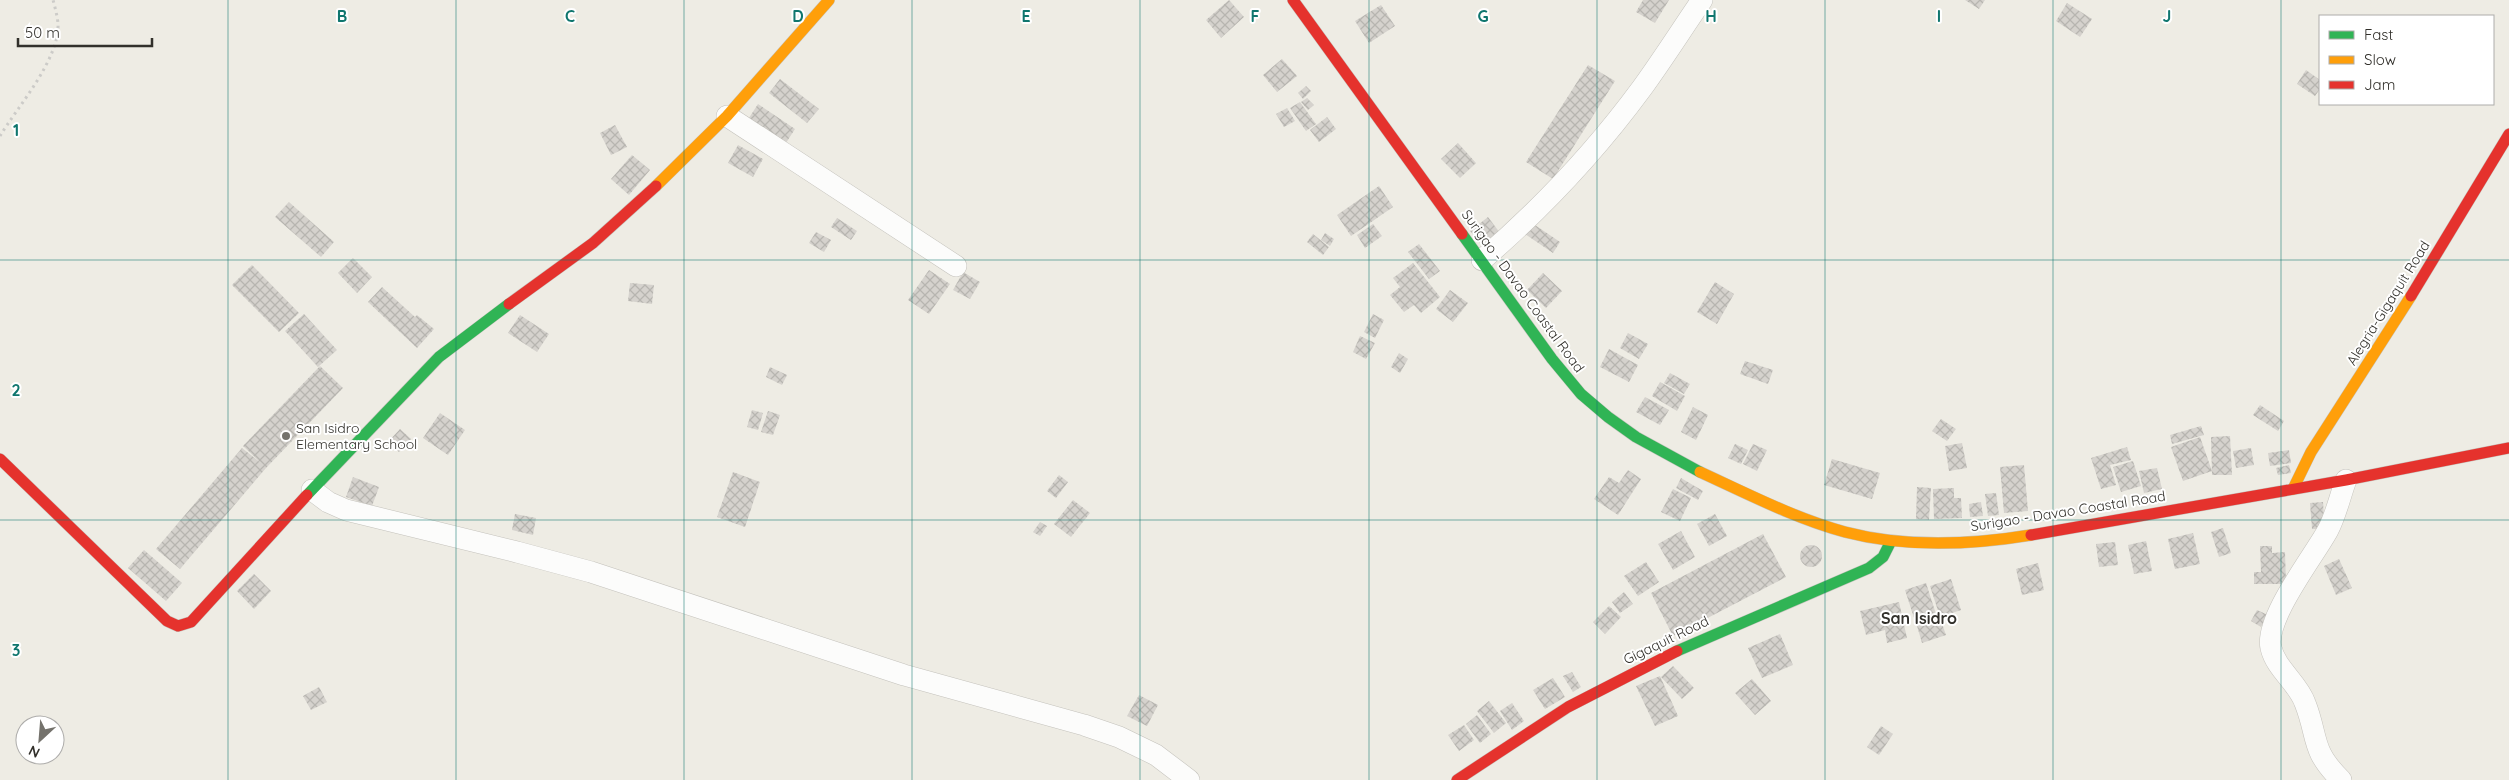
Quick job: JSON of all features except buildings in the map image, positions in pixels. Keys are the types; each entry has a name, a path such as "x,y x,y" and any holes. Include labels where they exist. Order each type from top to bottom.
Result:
{"main road":[{"path":"0,459 167,620 178,626 191,622 312,490 439,357 467,334 593,242 664,179 726,116 829,0"},
{"name":"Surigao - Davao Coastal Road","path":"1293,0 1568,380 1592,405 1616,424 1669,456 1760,500 1838,530 1891,541 1951,543 2012,538 2346,480 2509,448"},
{"name":"Alegria-Gigaquit Road","path":"2293,489 2311,452 2435,257 2509,134"},
{"name":"Gigaquit Road","path":"1457,780 1495,752 1547,720 1644,666 1720,631 1869,568 1883,557 1891,541"}],"street":[{"path":"1482,260 1549,197 1614,124 1664,58 1702,0"},
{"path":"726,116 956,266"},
{"path":"2342,780 2320,756 2305,702 2276,659 2270,643 2276,622 2293,586 2329,528 2346,480"},
{"path":"312,490 328,502 346,510 591,572 904,675 1084,725 1119,737 1156,755 1189,780"}],"path":[{"path":"0,136 44,73 55,41 58,24 53,0"}],"traffic: fast":[{"path":"1462,234 1552,359 1581,394 1636,437 1700,472"},
{"path":"307,495 439,357 509,304"},
{"path":"1677,651 1869,568 1883,557 1891,541"}],"traffic: slow":[{"path":"656,186 727,116 829,0"},
{"path":"2293,489 2311,452 2411,296"},
{"path":"1700,472 1808,520 1868,537 1915,543 1961,543 2031,535"}],"traffic: jam":[{"path":"1293,0 1462,234"},
{"path":"2411,296 2509,134"},
{"path":"509,304 593,243 656,186"},
{"path":"2031,535 2346,480 2509,448"},
{"path":"0,459 167,621 178,626 191,622 307,495"},
{"path":"1457,780 1568,707 1677,651"}],"place":[{"name":"San Isidro Elementary School","path":"286,436"}],"district":[{"name":"San Isidro","path":"1919,618"}]}
